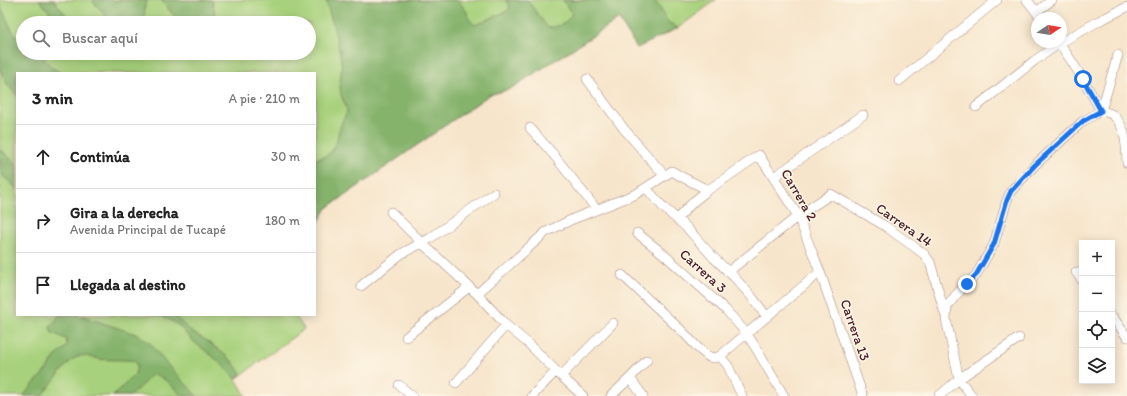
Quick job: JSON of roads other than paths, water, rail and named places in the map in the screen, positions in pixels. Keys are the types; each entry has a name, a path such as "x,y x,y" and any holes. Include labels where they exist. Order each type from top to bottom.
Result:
{"street":[{"path":"899,81 997,0"},
{"path":"1027,0 1036,12"},
{"path":"1041,12 1052,0"},
{"path":"1067,39 1127,7"},
{"path":"976,107 1034,60 1052,48"},
{"path":"1062,48 1083,79 1101,111 1112,114 1121,125 1125,138 1127,163"},
{"path":"946,318 947,307 955,296 976,275 994,244 1011,191 1035,165 1083,121 1101,111 1118,55"},
{"path":"587,78 624,129 665,176"},
{"path":"774,178 863,115"},
{"path":"530,128 558,160 597,210"},
{"name":"Carrera 2","path":"708,190 759,155 798,216 820,272"},
{"path":"477,294 546,232 573,219 636,194 672,170 680,176 708,190 688,206 677,219"},
{"path":"646,188 663,207 687,228 752,297 767,317"},
{"path":"361,286 401,254 422,243 494,193"},
{"name":"Carrera 14","path":"798,216 831,194 885,226 924,254 930,262 946,318 959,379"},
{"path":"391,212 470,287 506,325 530,345 558,374 583,396"},
{"path":"728,272 798,216"},
{"name":"Carrera 3","path":"637,232 725,309 747,334 784,396"},
{"path":"622,274 699,349 709,357 714,358 720,356 820,272"},
{"name":"Carrera 13","path":"820,272 863,396"},
{"path":"1076,272 1079,276"},
{"path":"406,337 470,287"},
{"path":"1115,320 1127,337"},
{"path":"532,396 613,324"},
{"path":"456,383 506,325"},
{"path":"939,396 959,379 1019,338"},
{"path":"720,356 728,366 741,395"},
{"path":"610,396 647,360"},
{"path":"630,378 643,396"},
{"path":"959,379 972,396"},
{"path":"399,385 412,396"}]}
